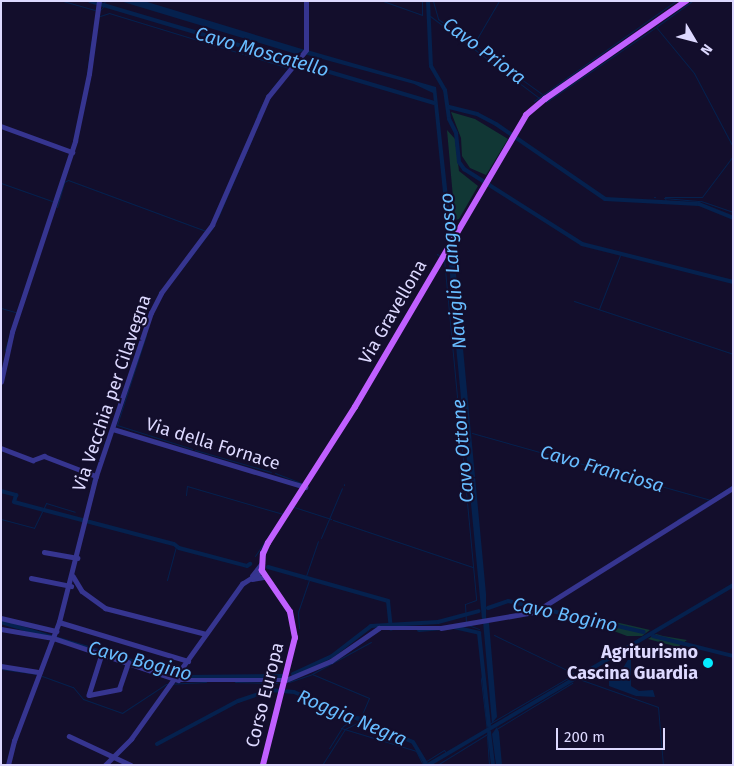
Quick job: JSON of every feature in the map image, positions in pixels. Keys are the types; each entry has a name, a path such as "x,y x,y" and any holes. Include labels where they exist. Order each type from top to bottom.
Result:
{"main road":[{"name":"Via Gravellona","path":"267,579 262,571 262,563 268,542 355,407 512,136 543,100 686,1"},
{"name":"Corso Europa","path":"263,765 286,680 295,638 294,622 284,602 267,579"}],"street":[{"name":"Via Vecchia per Cilavegna","path":"8,765 59,622 73,576 96,476 151,313 160,293 209,230 259,116 272,91 305,52 306,1"},
{"path":"2,381 12,332 72,152 85,97 98,7"},
{"path":"1,126 72,152"},
{"name":"Via della Fornace","path":"113,429 305,486"},
{"path":"1,448 33,460 44,456 96,476"},
{"path":"1,629 53,638 174,680 286,680 331,662 373,630 390,627 441,628 536,610 540,605 733,488"},
{"path":"44,552 77,558"},
{"name":"Via Gravellona","path":"105,765 116,756 174,680 206,634 262,563"},
{"name":"Via Gravellona","path":"248,579 262,571"},
{"path":"73,576 80,588 106,608 206,634"},
{"path":"31,578 80,588"},
{"path":"248,579 267,579"},
{"path":"68,593 80,588"},
{"path":"1,618 56,631"},
{"path":"59,622 188,661"},
{"path":"102,654 89,695 119,689 128,663"},
{"path":"1,666 40,672"},
{"path":"69,736 116,756 131,765"}],"green space":[{"path":"451,112 475,119 508,139 486,175 470,168 462,156 461,138"},
{"path":"447,130 455,139 459,171 478,186 459,219 455,220"},
{"path":"611,621 650,630 642,636 627,636 603,627"},
{"path":"656,634 687,640 678,647 648,639"}],"water":[{"path":"120,1 144,1 305,50 296,54"},
{"path":"307,50 436,87 452,234 448,242 433,93 414,84 304,54"},
{"name":"Naviglio Langosco","path":"453,242 486,594 486,619 482,619 455,335 448,250"},
{"path":"483,621 489,623 497,717 492,723"},
{"path":"629,658 631,658 631,686 639,691 653,690 655,697 636,696 609,686 609,680 623,668"},
{"path":"497,727 502,765 496,765 492,734"}],"waterway":[{"name":"Cavo Priora","path":"63,1 95,10"},
{"name":"Cavo Moscatello","path":"90,1 434,103"},
{"name":"Cavo Priora","path":"383,1 422,15 422,1"},
{"path":"428,1 431,66 445,90 449,119 456,133 459,162 464,169 582,244 733,282"},
{"name":"Cavo Priora","path":"433,1 438,19 542,94"},
{"path":"475,42 499,1"},
{"path":"534,101 676,1"},
{"path":"656,27 692,1"},
{"name":"Cavo Priora","path":"99,11 103,7"},
{"path":"100,16 109,13 289,68"},
{"name":"Cavo Priora","path":"430,16 542,100"},
{"path":"546,102 656,27 694,73 733,147"},
{"name":"Cavo Priora","path":"87,75 91,41"},
{"path":"270,91 286,71"},
{"path":"257,115 264,101"},
{"name":"Cavo Moscatello","path":"449,107 477,114 496,124 605,199 699,204 733,218"},
{"path":"218,217 252,138"},
{"path":"666,203 665,197 702,197 733,156"},
{"path":"57,207 64,182 68,180 206,231"},
{"path":"1,183 52,201"},
{"name":"Cavo Moscatello","path":"664,198 701,201 733,212"},
{"path":"179,272 213,227"},
{"path":"599,309 620,255"},
{"name":"Cavo Ottone","path":"444,259 476,600 465,604 466,622"},
{"path":"574,301 733,354"},
{"path":"1,308 15,312"},
{"path":"5,350 18,308"},
{"path":"146,335 117,425 192,449"},
{"name":"Cavo Franciosa","path":"472,433 710,500 733,485"},
{"path":"104,445 106,440"},
{"path":"195,450 271,472"},
{"path":"275,473 303,484"},
{"path":"91,487 93,478"},
{"path":"186,495 187,486 283,514"},
{"path":"321,538 342,488"},
{"path":"1,491 16,495 14,502 43,510"},
{"path":"677,520 709,500"},
{"path":"1,519 34,528 46,503 75,512"},
{"path":"294,507 331,519"},
{"path":"44,510 174,544 179,548 247,566 250,564"},
{"path":"255,556 283,515"},
{"path":"333,520 473,567"},
{"path":"305,579 318,541"},
{"path":"167,580 176,546"},
{"path":"268,567 388,601 391,629"},
{"path":"299,628 298,612 310,577"},
{"name":"Cavo Ottone","path":"428,765 733,585"},
{"name":"Cavo Bogino","path":"488,608 508,601 643,632"},
{"name":"Cavo Bogino","path":"293,674 332,656 371,626 438,622 479,611"},
{"name":"Cavo Bogino","path":"1,622 186,677 283,676"},
{"name":"Cavo Ottone","path":"468,625 479,629"},
{"path":"419,630 454,627 479,633 489,725"},
{"name":"Cavo Ottone","path":"494,635 573,673"},
{"name":"Cavo Bogino","path":"653,636 733,656"},
{"path":"289,682 312,674 371,642"},
{"path":"1,669 36,674"},
{"path":"483,671 481,680 487,730"},
{"path":"312,674 369,698 361,717 357,716 343,726 329,748"},
{"path":"42,676 73,687 83,699 122,713 166,684 206,682"},
{"path":"489,724 571,676 575,677"},
{"name":"Cavo Ottone","path":"579,679 658,707 663,765"},
{"path":"235,682 277,683"},
{"path":"498,728 572,683"},
{"name":"Roggia Negra","path":"157,744 238,701 270,690 294,692 413,742 427,765"},
{"path":"322,765 345,729 363,720"},
{"path":"341,728 416,751 422,763"},
{"path":"489,732 493,765"},
{"path":"437,765 489,733"},
{"path":"487,736 489,765"},
{"path":"420,765 444,750 446,753"}],"place":[{"name":"Agriturismo Cascina Guardia","path":"708,663"}]}
